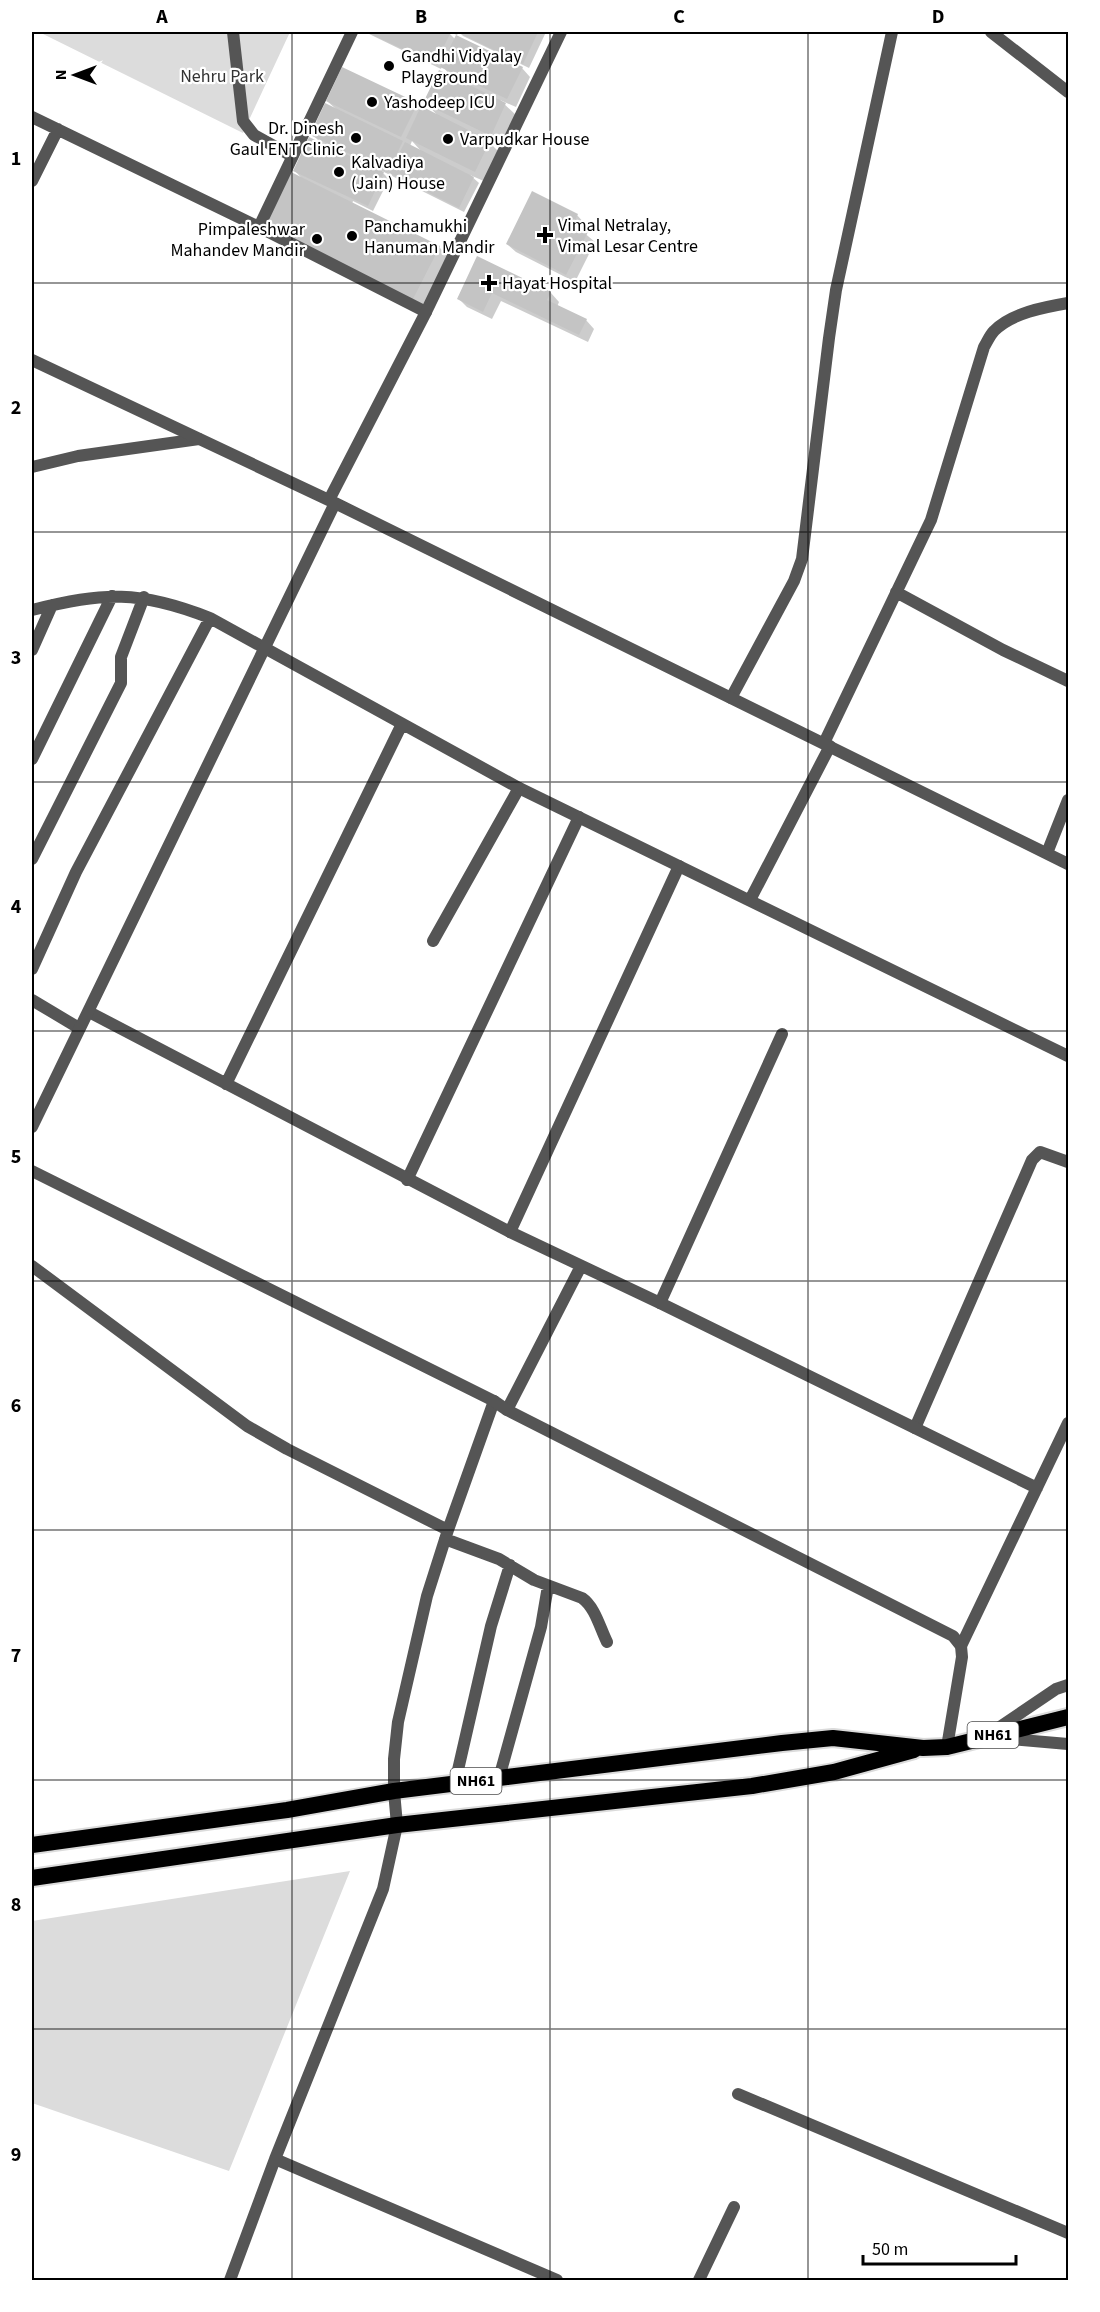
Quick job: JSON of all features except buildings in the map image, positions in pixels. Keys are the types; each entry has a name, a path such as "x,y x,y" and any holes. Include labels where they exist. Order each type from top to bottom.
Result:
{"highway":[{"name":"NH61","path":"32,1845 287,1810 394,1791 833,1738 923,1748 947,1747 1066,1718"},
{"name":"NH61","path":"32,1878 397,1825 752,1786 834,1772 923,1748"}],"street":[{"path":"233,32 243,121 254,135 292,156"},
{"path":"259,227 352,32"},
{"path":"32,1127 264,648 332,501 561,32"},
{"path":"731,698 794,581 802,559 836,290 892,32"},
{"path":"991,32 1068,93"},
{"path":"32,117 259,227 426,312"},
{"path":"32,181 58,129"},
{"path":"750,900 827,745 931,520 984,347 993,331 1011,319 1049,306 1068,303"},
{"path":"32,360 332,501 1068,864"},
{"path":"32,467 78,456 199,439"},
{"path":"896,592 1003,651 1068,681"},
{"path":"32,759 112,596"},
{"path":"32,859 121,683 121,657 144,597"},
{"path":"32,610 77,598 144,597 174,604 210,618 519,788 1068,1056"},
{"path":"32,650 52,605"},
{"path":"32,969 76,872 210,618"},
{"path":"226,1084 402,724"},
{"path":"433,941 519,788"},
{"path":"1047,853 1068,800"},
{"path":"407,1180 579,817"},
{"path":"510,1232 679,866"},
{"path":"32,1000 79,1028"},
{"path":"89,1012 510,1232 1037,1488"},
{"path":"660,1303 782,1034"},
{"path":"915,1428 1032,1160 1040,1152 1068,1162"},
{"path":"32,1171 494,1401 507,1410 953,1636 961,1646"},
{"path":"32,1266 247,1426 446,1534 548,1586 587,1602 606,1642"},
{"path":"507,1410 581,1266"},
{"path":"230,2280 275,2159 383,1889 397,1825 394,1758 398,1722 427,1596 446,1534 494,1401"},
{"path":"947,1747 962,1657 961,1646 1068,1422"},
{"path":"455,1783 490,1626 510,1565"},
{"path":"499,1778 541,1627 548,1586"},
{"path":"985,1737 1056,1689 1068,1685"},
{"path":"985,1737 1068,1744"},
{"path":"738,2094 1068,2233"},
{"path":"275,2159 557,2280"},
{"path":"699,2280 734,2207"}],"green space":[{"name":"Nehru Park","path":"39,32 290,32 243,133"},
{"path":"350,1871 229,2171 32,2103 32,1921"}],"place":[{"name":"Gandhi Vidyalay Playground","path":"389,66"},
{"name":"Yashodeep ICU","path":"372,102"},
{"name":"Dr. Dinesh Gaul ENT Clinic","path":"356,138"},
{"name":"Varpudkar House","path":"448,139"},
{"name":"Kalvadiya (Jain) House","path":"339,172"},
{"name":"Vimal Netralay, Vimal Lesar Centre","path":"545,235"},
{"name":"Panchamukhi Hanuman Mandir","path":"352,236"},
{"name":"Pimpaleshwar Mahandev Mandir","path":"317,239"},
{"name":"Hayat Hospital","path":"489,283"}]}
